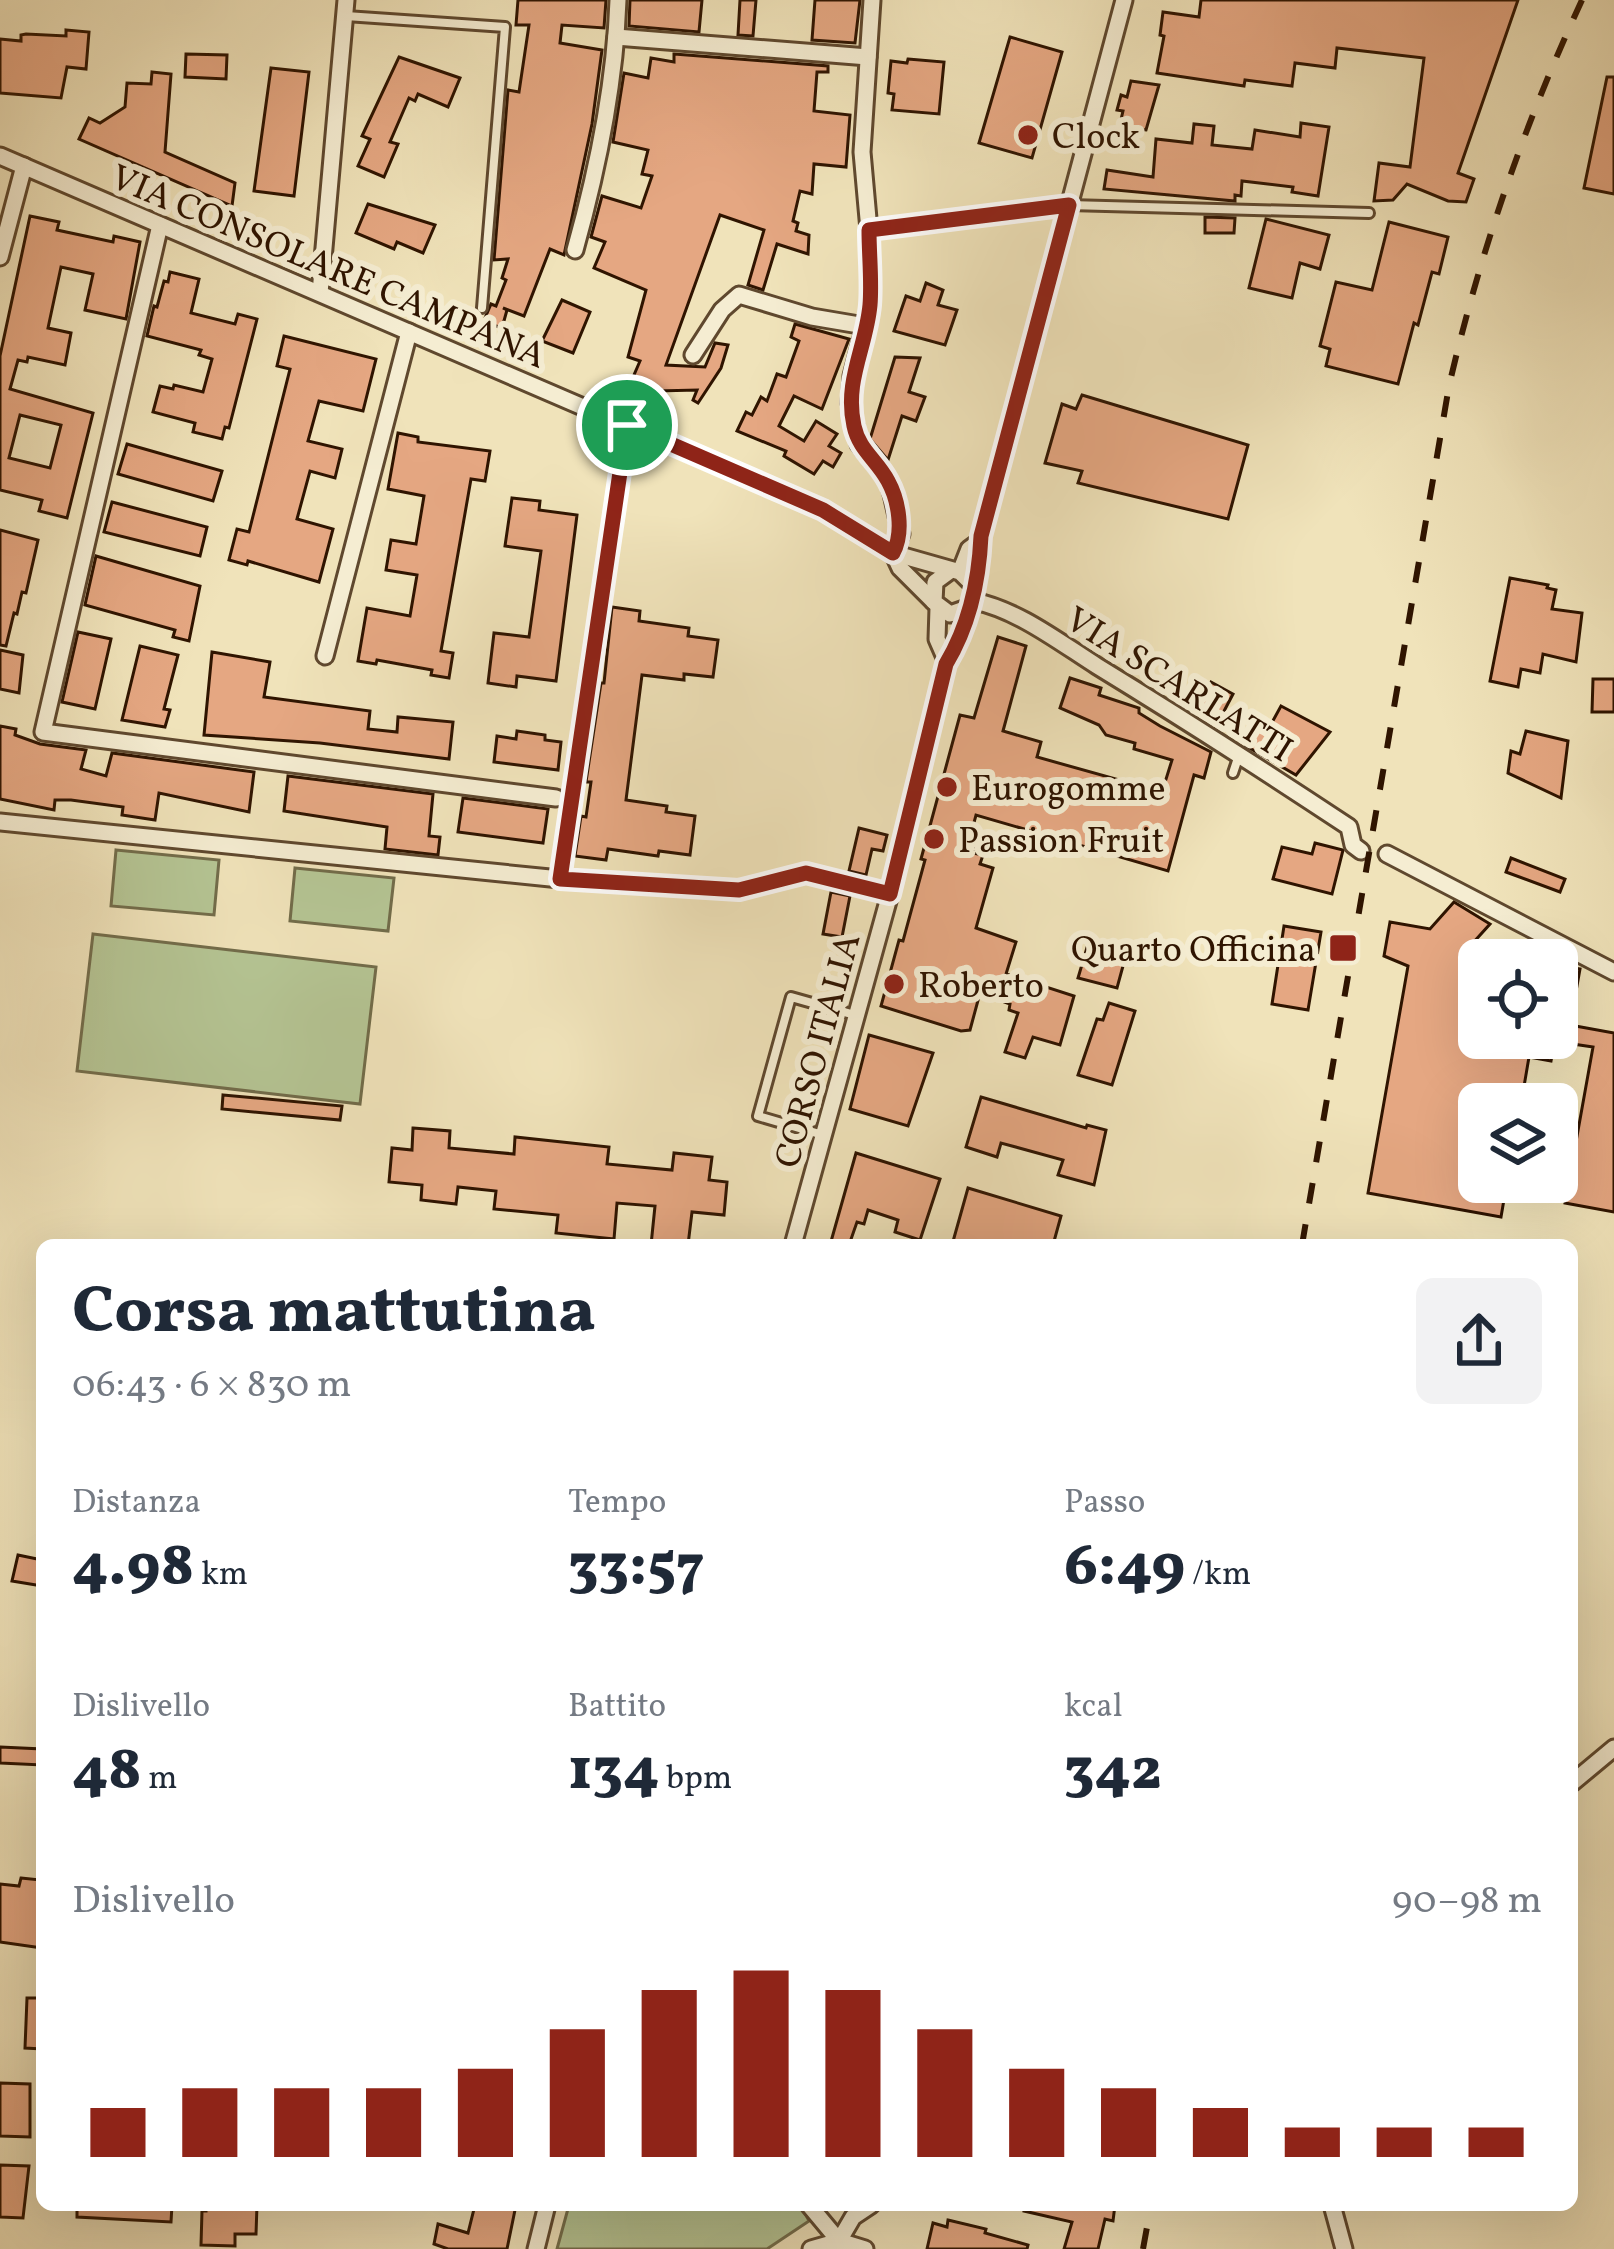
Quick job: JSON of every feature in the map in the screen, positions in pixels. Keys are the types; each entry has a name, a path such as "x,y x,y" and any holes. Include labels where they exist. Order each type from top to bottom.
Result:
{"street":[{"path":"574,250 590,197 613,77 618,0"},
{"path":"872,0 862,152 870,308 851,376 850,403 859,444 888,480 901,534 893,553"},
{"name":"CORSO ITALIA","path":"795,1239 890,894 947,662 958,646 973,598 983,557 980,541 1124,0"},
{"path":"320,293 345,8"},
{"path":"616,37 868,57"},
{"name":"VIA CONSOLARE CAMPANA","path":"0,157 823,510 893,553 955,572"},
{"path":"0,257 24,166"},
{"path":"160,225 43,731 556,798"},
{"path":"694,355 722,310 739,295 812,317 865,326"},
{"path":"325,656 409,332"},
{"path":"560,879 627,425"},
{"name":"CORSO ITALIA","path":"947,662 937,639 935,582 955,572 980,541"},
{"name":"VIA CONSOLARE CAMPANA","path":"893,553 900,568 936,604"},
{"path":"936,604 958,614 973,598 955,572"},
{"name":"VIA SCARLATTI","path":"973,598 1033,626 1239,754 1349,827 1360,851"},
{"path":"0,822 560,879 739,890 806,873 890,894"},
{"path":"1387,854 1614,972"},
{"path":"1578,1779 1614,1748"},
{"path":"536,2249 546,2211"},
{"path":"814,2211 839,2241"},
{"path":"839,2241 862,2211"},
{"path":"1334,2211 1344,2249"},
{"path":"811,2249 839,2241 865,2249"}],"lane":[{"path":"345,8 505,27 482,308"},
{"path":"869,230 1069,205 1369,213"},
{"path":"1233,772 1239,754"},
{"path":"824,1135 758,1117 791,997 856,1015"}],"green space":[{"path":"116,850 219,860 214,915 111,906"},
{"path":"295,868 394,878 388,931 290,921"},
{"path":"93,934 376,967 360,1104 77,1071"},
{"path":"567,2211 804,2211 809,2221 767,2249 557,2249"}],"building":[{"path":"518,0 606,0 604,28 562,25 560,43 602,50 592,124 564,255 550,249 524,316 503,308 507,310 502,328 485,318 491,304 496,306 506,280 502,278 508,259 494,260 508,90 519,92 529,25 516,25"},
{"path":"630,0 702,0 699,32 629,26"},
{"path":"740,0 756,0 753,36 738,35"},
{"path":"815,0 860,0 855,43 812,40"},
{"path":"1201,0 1518,0 1458,173 1474,179 1466,202 1448,201 1407,184 1393,200 1374,201 1379,163 1410,167 1424,58 1337,48 1335,68 1295,63 1292,86 1245,80 1244,86 1157,73 1163,12 1199,17"},
{"path":"66,30 89,32 86,69 67,67 61,98 0,93 0,39 21,41 26,34 66,36"},
{"path":"1010,37 1062,52 1032,158 979,143"},
{"path":"186,54 227,55 226,79 185,77"},
{"path":"674,54 828,66 828,72 817,72 814,111 850,115 846,167 814,164 812,194 800,191 793,221 798,223 796,231 809,235 808,254 777,244 763,290 748,285 764,230 720,215 666,365 705,367 715,343 728,345 721,368 698,403 693,400 697,390 656,391 631,382 640,361 628,357 646,290 594,268 605,242 591,237 602,196 641,208 652,176 642,174 648,150 613,142 624,73 648,78 651,58 674,62"},
{"path":"399,57 460,78 448,107 418,94 415,101 409,98 390,142 398,144 384,177 358,166 370,139 362,136"},
{"path":"908,59 944,62 939,114 892,110 894,94 888,93 891,61 907,63"},
{"path":"271,68 309,72 294,196 254,191"},
{"path":"152,72 171,74 165,152 235,183 232,206 79,139 89,118 100,123 125,107 127,83 151,84"},
{"path":"1607,77 1614,77 1614,194 1584,188"},
{"path":"1131,81 1159,85 1146,130 1119,128 1123,111 1117,110"},
{"path":"1301,123 1329,127 1318,196 1292,192 1293,187 1242,181 1241,196 1235,195 1235,201 1104,189 1107,170 1153,177 1156,139 1192,143 1194,124 1214,126 1212,145 1252,149 1255,130 1300,137"},
{"path":"368,204 435,225 423,253 397,242 394,249 356,233"},
{"path":"30,216 59,222 57,230 113,242 114,236 140,242 126,319 85,310 93,274 61,267 48,328 71,333 65,365 28,357 27,362 18,360 10,389 93,413 67,518 39,511 42,500 0,490 0,356","holes":["20,415 61,425 50,468 9,458"]},
{"path":"1205,217 1235,218 1234,233 1205,233"},
{"path":"1266,219 1329,235 1320,269 1300,263 1292,298 1249,288"},
{"path":"1389,222 1448,237 1439,274 1432,272 1418,325 1414,323 1398,384 1326,366 1330,349 1320,346 1336,282 1372,290"},
{"path":"170,272 199,279 191,313 235,324 238,314 257,319 229,428 225,427 222,439 193,432 195,423 153,412 160,386 203,392 212,359 199,355 201,350 147,336"},
{"path":"926,283 943,290 938,305 957,310 945,345 894,331 906,296 920,301"},
{"path":"562,300 590,312 573,353 542,341"},
{"path":"795,324 849,339 822,409 794,396 779,426 804,441 816,421 837,434 829,446 841,453 833,467 823,461 814,474 784,456 786,451 737,431 746,412 752,415 761,397 767,401 777,374 786,377 799,341 791,337"},
{"path":"284,336 376,359 363,411 319,401 308,441 342,449 335,478 310,471 297,519 333,529 319,582 229,560 237,529 249,532 290,369 277,366"},
{"path":"895,357 920,358 909,392 925,397 916,421 902,416 888,460 870,439"},
{"path":"1082,395 1248,445 1228,519 1078,483 1082,471 1045,463 1062,404 1076,409"},
{"path":"398,433 418,437 418,442 490,451 485,481 471,479 441,651 453,653 449,678 431,675 432,670 358,661 367,608 410,616 417,575 386,570 391,540 416,544 424,496 388,489"},
{"path":"127,444 222,471 213,501 118,474"},
{"path":"512,498 540,501 539,510 577,515 556,681 517,676 516,687 488,683 494,633 529,637 541,551 505,546"},
{"path":"112,502 207,527 200,556 104,532"},
{"path":"0,530 38,540 26,593 22,592 14,613 6,646 0,645"},
{"path":"96,556 200,586 189,641 173,637 175,630 85,605"},
{"path":"1510,578 1548,585 1556,590 1552,609 1582,613 1576,662 1543,654 1540,673 1521,669 1518,687 1490,681"},
{"path":"612,607 640,611 639,621 689,628 688,636 718,640 713,677 684,674 684,680 642,675 626,800 695,816 690,855 608,849 606,860 575,856 581,816 586,817 591,782 586,782"},
{"path":"78,632 111,639 95,709 62,702"},
{"path":"998,637 1026,646 1003,731 1041,742 1037,757 1162,792 1172,760 1134,749 1135,743 1106,735 1099,725 1060,708 1070,678 1101,688 1099,695 1139,708 1139,713 1160,726 1211,752 1204,778 1194,775 1168,871 976,815 968,845 974,847 973,853 983,855 980,864 993,868 976,928 1016,942 1006,974 1074,996 1060,1045 1033,1037 1025,1058 1005,1052 1018,1013 1009,1010 1010,1004 980,993 970,1030 881,1006 925,860 921,859 960,715 974,718"},
{"path":"140,646 178,655 164,709 170,710 165,727 122,720"},
{"path":"0,650 23,655 19,693 0,689"},
{"path":"212,652 270,662 264,697 370,711 368,729 397,732 398,717 453,722 449,759 204,735"},
{"path":"1593,679 1614,679 1614,712 1592,712"},
{"path":"1211,682 1233,694 1222,715 1200,704"},
{"path":"1281,706 1330,732 1296,775 1246,746 1259,723 1269,728"},
{"path":"0,726 16,729 15,735 40,744 86,750 81,769 106,776 112,753 254,772 249,812 159,793 155,820 122,815 123,807 55,800 54,810 0,799"},
{"path":"517,731 561,742 558,770 494,762 497,736 516,739"},
{"path":"1526,731 1568,741 1561,798 1508,773 1511,751 1520,754"},
{"path":"288,776 433,794 429,836 440,837 438,855 385,849 387,827 284,811"},
{"path":"463,798 548,809 543,843 458,832"},
{"path":"859,828 887,835 883,851 872,849 866,875 849,871"},
{"path":"1315,843 1343,850 1332,894 1273,879 1282,847 1312,854"},
{"path":"1511,858 1565,879 1560,892 1506,872"},
{"path":"831,892 850,896 842,937 823,934"},
{"path":"1454,902 1490,924 1476,939 1458,939 1458,1059 1529,1059 1525,1083 1458,1083 1458,1203 1503,1203 1501,1217 1368,1193 1408,966 1384,956 1390,922 1430,929"},
{"path":"1284,926 1321,932 1308,1010 1272,1004"},
{"path":"1088,944 1126,955 1117,988 1078,978"},
{"path":"1109,1003 1135,1011 1112,1085 1078,1075 1097,1019 1103,1020"},
{"path":"1578,1026 1614,1033 1614,1212 1565,1203 1578,1203 1578,1131 1593,1047 1578,1045"},
{"path":"869,1035 933,1053 908,1126 850,1109"},
{"path":"223,1095 342,1106 340,1120 222,1109"},
{"path":"981,1097 1106,1130 1094,1185 1058,1175 1063,1160 1001,1143 997,1157 966,1147"},
{"path":"413,1128 450,1131 449,1148 514,1154 515,1137 609,1147 607,1164 672,1170 674,1153 712,1157 709,1180 727,1182 724,1215 692,1212 689,1239 652,1239 655,1206 617,1203 614,1239 556,1233 558,1215 494,1209 496,1191 458,1187 456,1204 421,1200 422,1185 389,1182 392,1148 412,1150"},
{"path":"856,1153 940,1179 920,1239 895,1232 898,1220 868,1210 851,1239 832,1239"},
{"path":"968,1188 1061,1216 1055,1239 954,1239"},
{"path":"18,1555 36,1559 36,1585 12,1581"},
{"path":"0,1747 36,1749 36,1765 0,1763"},
{"path":"21,1878 36,1880 36,1947 0,1942 0,1884 19,1886"},
{"path":"27,1998 36,1998 36,2049 25,2048"},
{"path":"0,2083 30,2084 30,2137 0,2136"},
{"path":"0,2165 29,2166 23,2218 0,2217"},
{"path":"77,2211 172,2211 171,2222 77,2217"},
{"path":"202,2211 257,2211 256,2234 235,2234 235,2246 201,2245"},
{"path":"474,2211 515,2211 507,2249 448,2249 434,2244 438,2224 468,2233"},
{"path":"1024,2211 1114,2211 1113,2221 1105,2219 1098,2249 1064,2249 1072,2222"},
{"path":"948,2220 986,2229 985,2233 1028,2245 1027,2249 927,2249 933,2223 947,2227"}],"railway":[{"path":"1303,1239 1449,386 1505,190 1582,0"},
{"path":"1143,2249 1150,2211"}],"place":[{"name":"Clock","path":"1028,135"},
{"name":"Eurogomme","path":"947,787"},
{"name":"Passion Fruit","path":"934,839"},
{"name":"Quarto Officina","path":"1343,948"},
{"name":"Roberto","path":"894,984"}],"route":[{"path":"1069,205 981,536 983,557 974,601 958,646 946,664 890,894 806,873 739,890 560,879 627,425 823,510 893,553 901,534 888,480 859,444 850,403 851,376 870,308 869,230 1069,205"}]}
